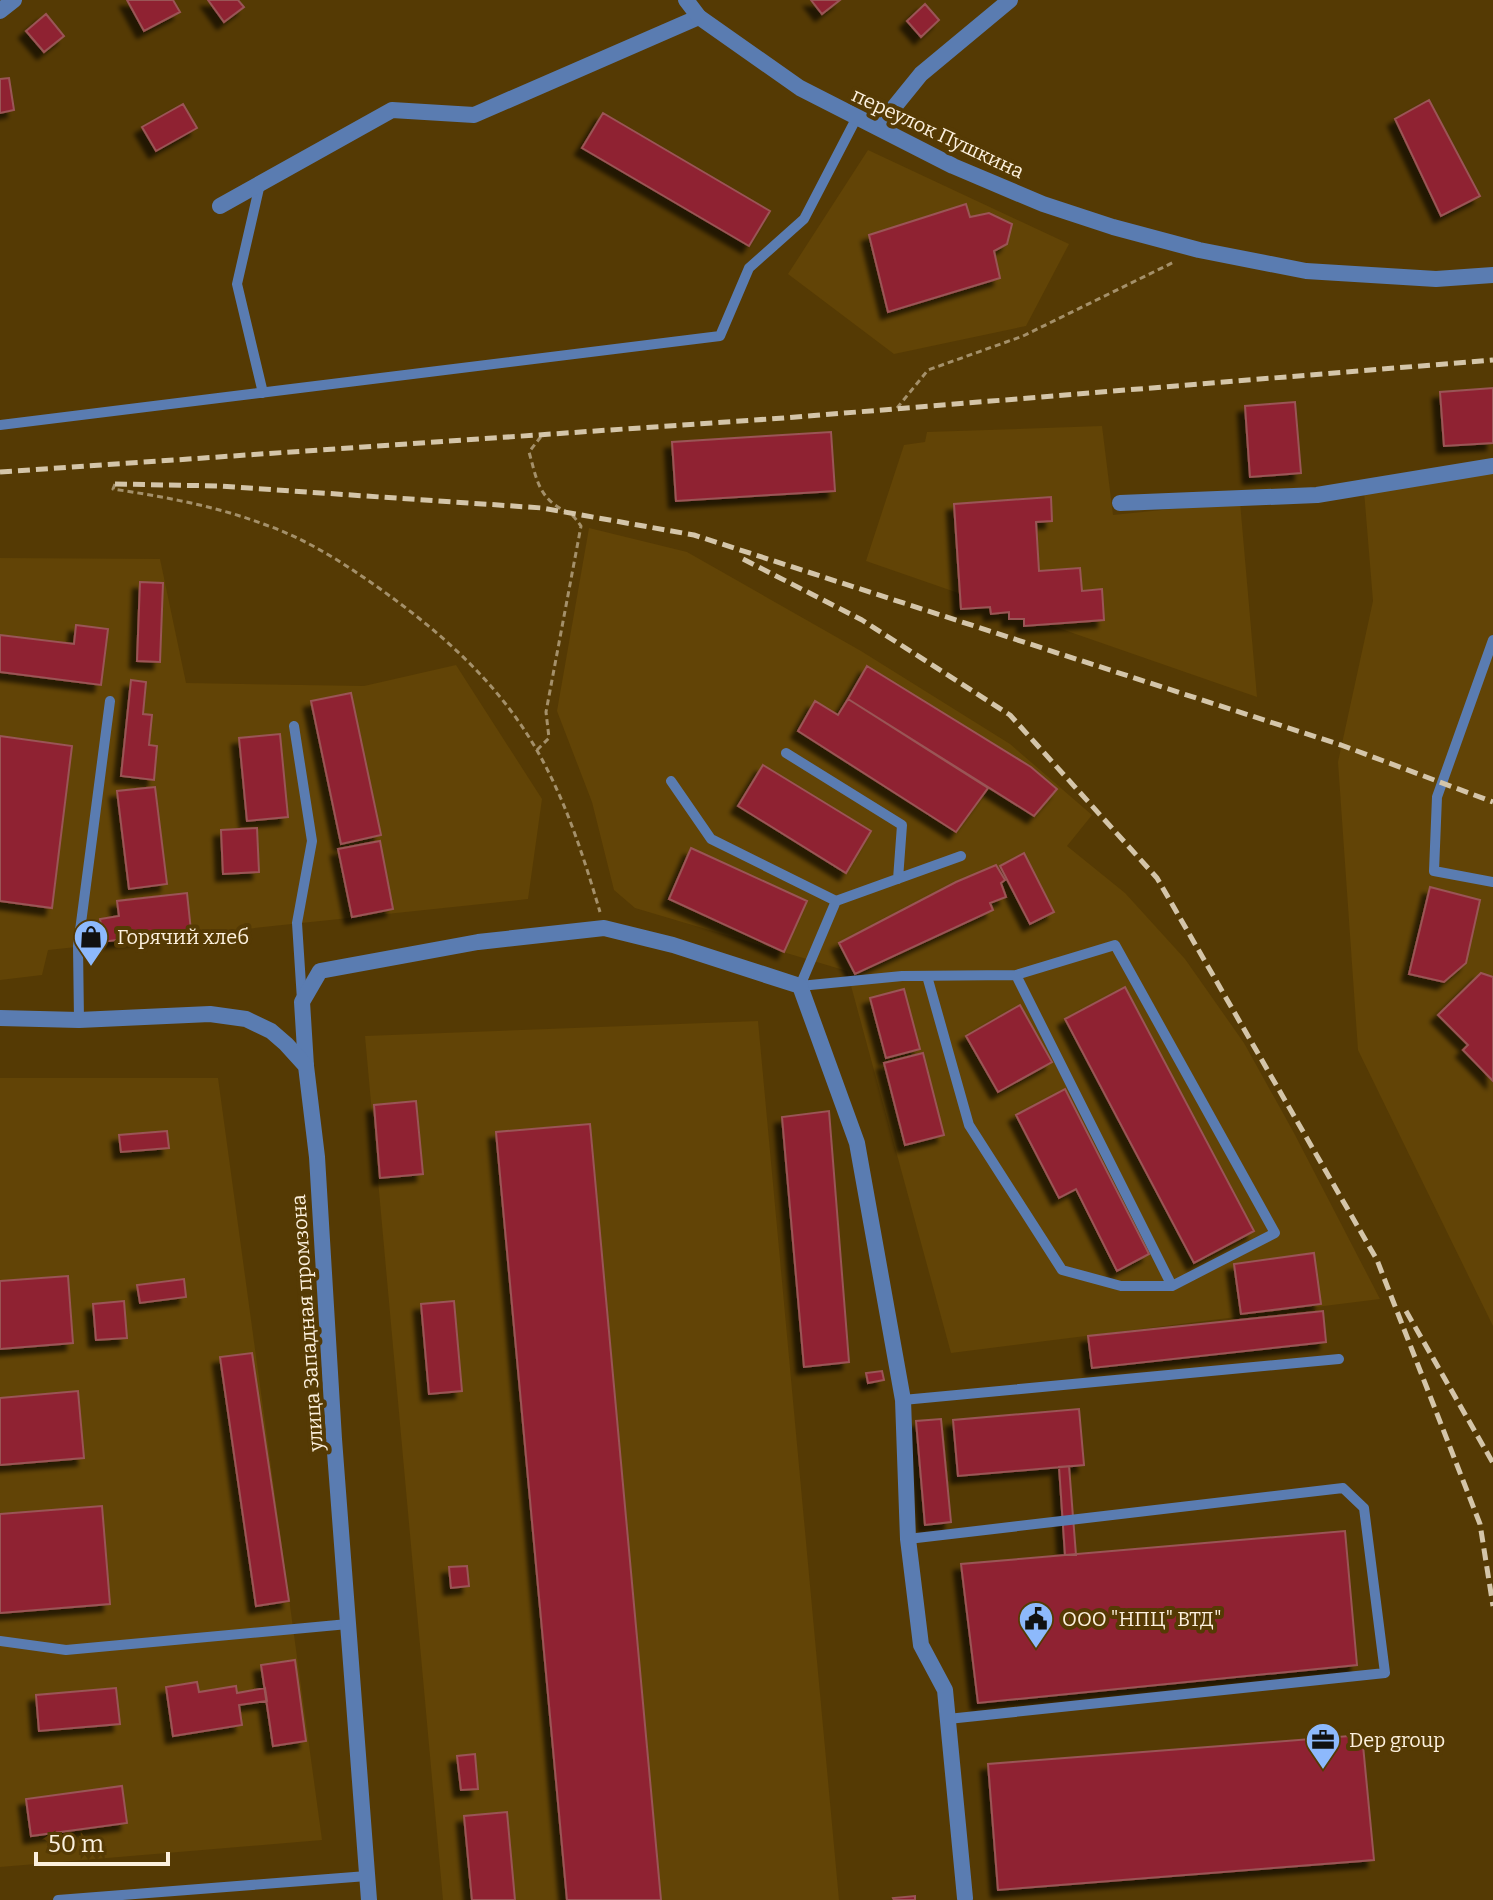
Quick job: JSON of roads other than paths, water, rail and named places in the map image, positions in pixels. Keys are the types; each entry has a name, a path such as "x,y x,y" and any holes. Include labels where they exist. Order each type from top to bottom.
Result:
{"street":[{"path":"0,11 14,0"},
{"name":"переулок Пушкина","path":"686,0 699,17 800,88 953,166 1043,204 1199,250 1306,271 1436,279 1493,275"},
{"path":"878,127 921,74 1010,0"},
{"path":"220,206 392,110 474,115 699,17"},
{"path":"1120,503 1317,495 1493,466"},
{"path":"302,1002 320,971 478,942 604,928 673,945 800,986 857,1143 903,1400 908,1539 921,1645 945,1690 965,1898"},
{"name":"улица Западная промзона","path":"302,1002 317,1157 334,1439 369,1900"},
{"path":"0,1018 79,1020 210,1014 246,1019 271,1031 306,1066"}],"lane":[{"path":"0,425 720,336 749,268 804,219 857,117"},
{"path":"260,183 237,284 263,393"},
{"path":"1493,640 1437,797 1434,871 1493,882"},
{"path":"79,1020 78,946 110,701"},
{"path":"294,726 312,841 297,923 302,1002"},
{"path":"786,753 902,825 898,879"},
{"path":"671,781 711,839 836,901 961,856"},
{"path":"836,901 800,986 902,976 1016,975 1115,945 1275,1233 1172,1286 1121,1286 1062,1270 969,1125 927,976"},
{"path":"1016,975 1172,1286"},
{"path":"903,1400 1339,1359"},
{"path":"908,1539 1343,1488 1364,1508 1385,1673 948,1719"},
{"path":"0,1641 66,1650 348,1624"},
{"path":"58,1900 367,1876"}],"railway":[{"path":"0,472 784,418 1493,360"},
{"path":"115,484 219,486 542,508 694,535 1341,745 1493,802"},
{"path":"743,559 862,620 1010,715 1157,878 1377,1260 1480,1524 1493,1606"},
{"path":"1406,1311 1493,1463"}],"place":[{"name":"Горячий хлеб","path":"91,968"},
{"name":"ООО \"НПЦ\" ВТД\"","path":"1036,1650"},
{"name":"Dep group","path":"1323,1771"}]}
